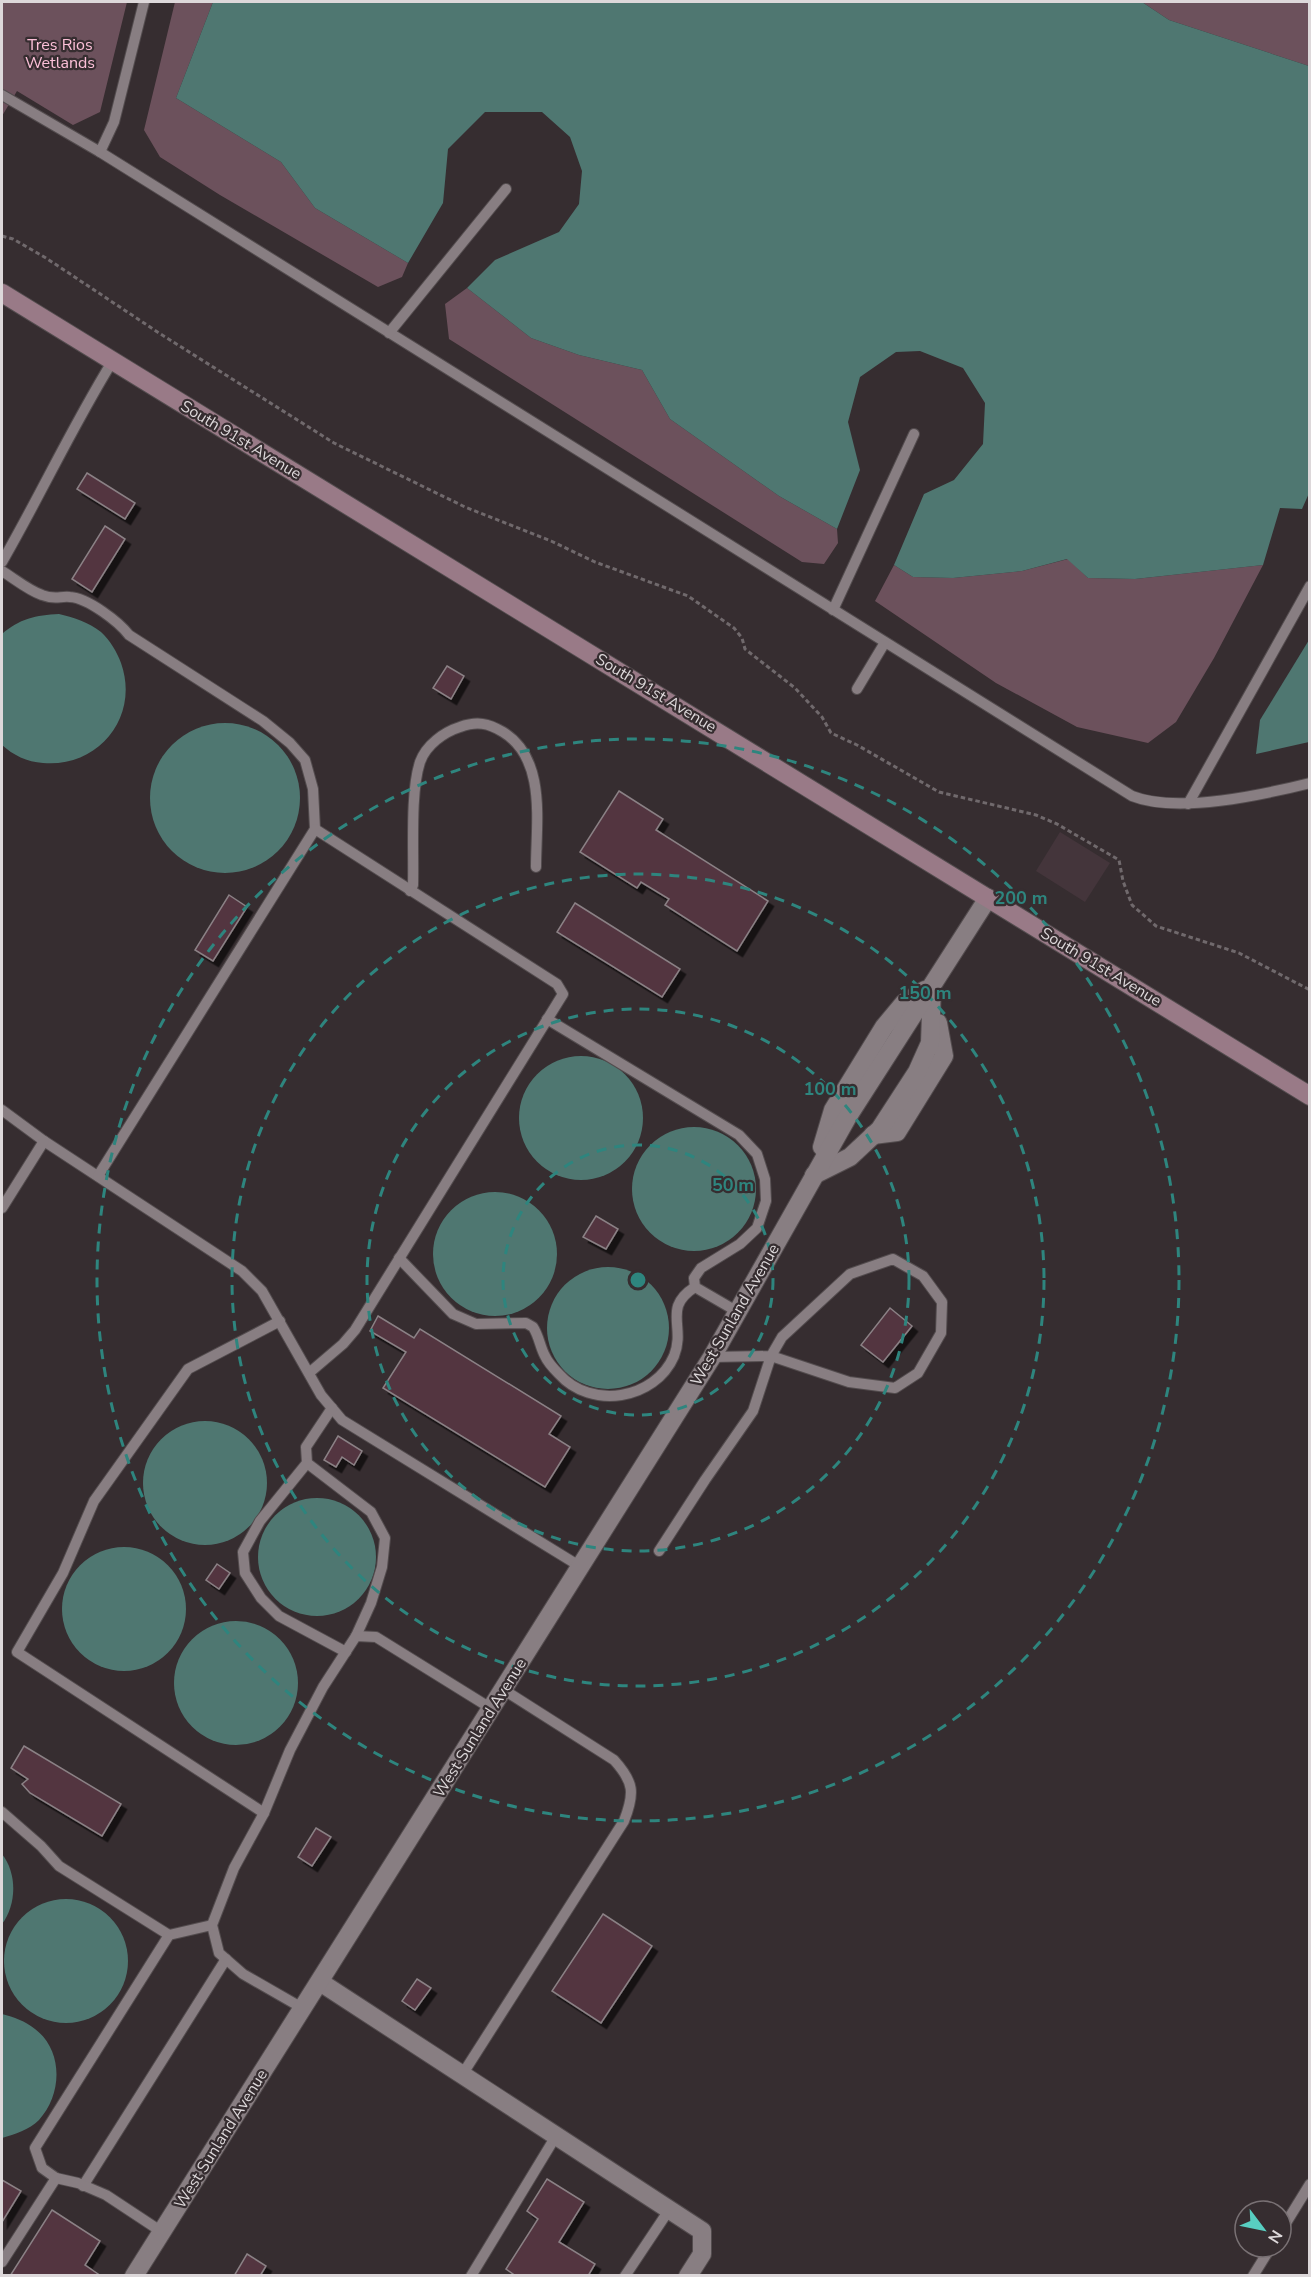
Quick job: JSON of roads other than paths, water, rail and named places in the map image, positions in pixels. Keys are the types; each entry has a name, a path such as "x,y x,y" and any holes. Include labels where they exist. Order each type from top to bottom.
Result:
{"main road":[{"name":"South 91st Avenue","path":"2,293 1310,1096"}],"street":[{"name":"West Sunland Avenue","path":"134,2276 712,1357 814,1175 833,1110 850,1081 884,1027 904,1003 932,986 988,898"},
{"path":"814,1175 850,1157 880,1129 925,1057 930,1043 932,986"},
{"path":"320,1982 702,2231 702,2254 688,2276"}],"lane":[{"path":"100,152 114,122 144,2"},
{"path":"2,94 100,152 884,644 1132,796 1148,802 1176,805 1310,783"},
{"path":"389,333 506,189"},
{"path":"2,562 81,412 112,362"},
{"path":"833,610 914,434"},
{"path":"2,571 42,595 57,599 69,597 79,599 119,623 129,635 272,728 305,760 313,789 315,829 98,1176"},
{"path":"1188,804 1310,586"},
{"path":"857,689 884,644"},
{"path":"410,891 413,885 416,784 421,760 441,735 474,722 492,725 512,737 527,756 535,785 536,867"},
{"path":"309,1373 343,1344 355,1330 563,994 557,984 315,829"},
{"path":"547,1019 739,1135 757,1154 765,1179 766,1201 757,1228 740,1244 701,1268 694,1278 695,1287"},
{"path":"2,1110 44,1141 242,1270 262,1291 321,1395 342,1420 581,1567"},
{"path":"2,1208 44,1141"},
{"path":"399,1258 453,1314 476,1324 526,1323 533,1327 545,1357 560,1377 580,1390 611,1396 638,1392 666,1369 677,1347 677,1304 682,1295 695,1287"},
{"path":"659,1551 753,1411 771,1356 782,1337 850,1274 893,1259 923,1276 942,1302 941,1333 918,1373 895,1388 849,1382 771,1356 712,1357"},
{"path":"695,1287 738,1312"},
{"path":"264,1813 17,1652 63,1573 94,1501 188,1370 280,1321"},
{"path":"332,1408 306,1447 307,1463 260,1521 243,1552 245,1573 261,1598 279,1616 346,1652"},
{"path":"304,2009 243,1974 219,1953 212,1925 234,1868 264,1813 290,1750 323,1687 356,1636 371,1603 382,1567 385,1538 371,1512 307,1463"},
{"path":"356,1636 376,1637 492,1709"},
{"path":"462,2075 624,1821 630,1805 631,1790 627,1774 614,1760 504,1690"},
{"path":"2,1812 59,1866 169,1935"},
{"path":"162,2232 106,2195 56,2178 42,2168 35,2148 169,1935 212,1925"},
{"path":"83,2186 226,1959"},
{"path":"471,2276 556,2136"},
{"path":"2,2262 56,2178"},
{"path":"1293,2211 1310,2184"},
{"path":"625,2276 669,2210"},
{"path":"1253,2276 1264,2259"}],"park label":[{"name":"Tres Rios Wetlands","path":"60,54"}]}
